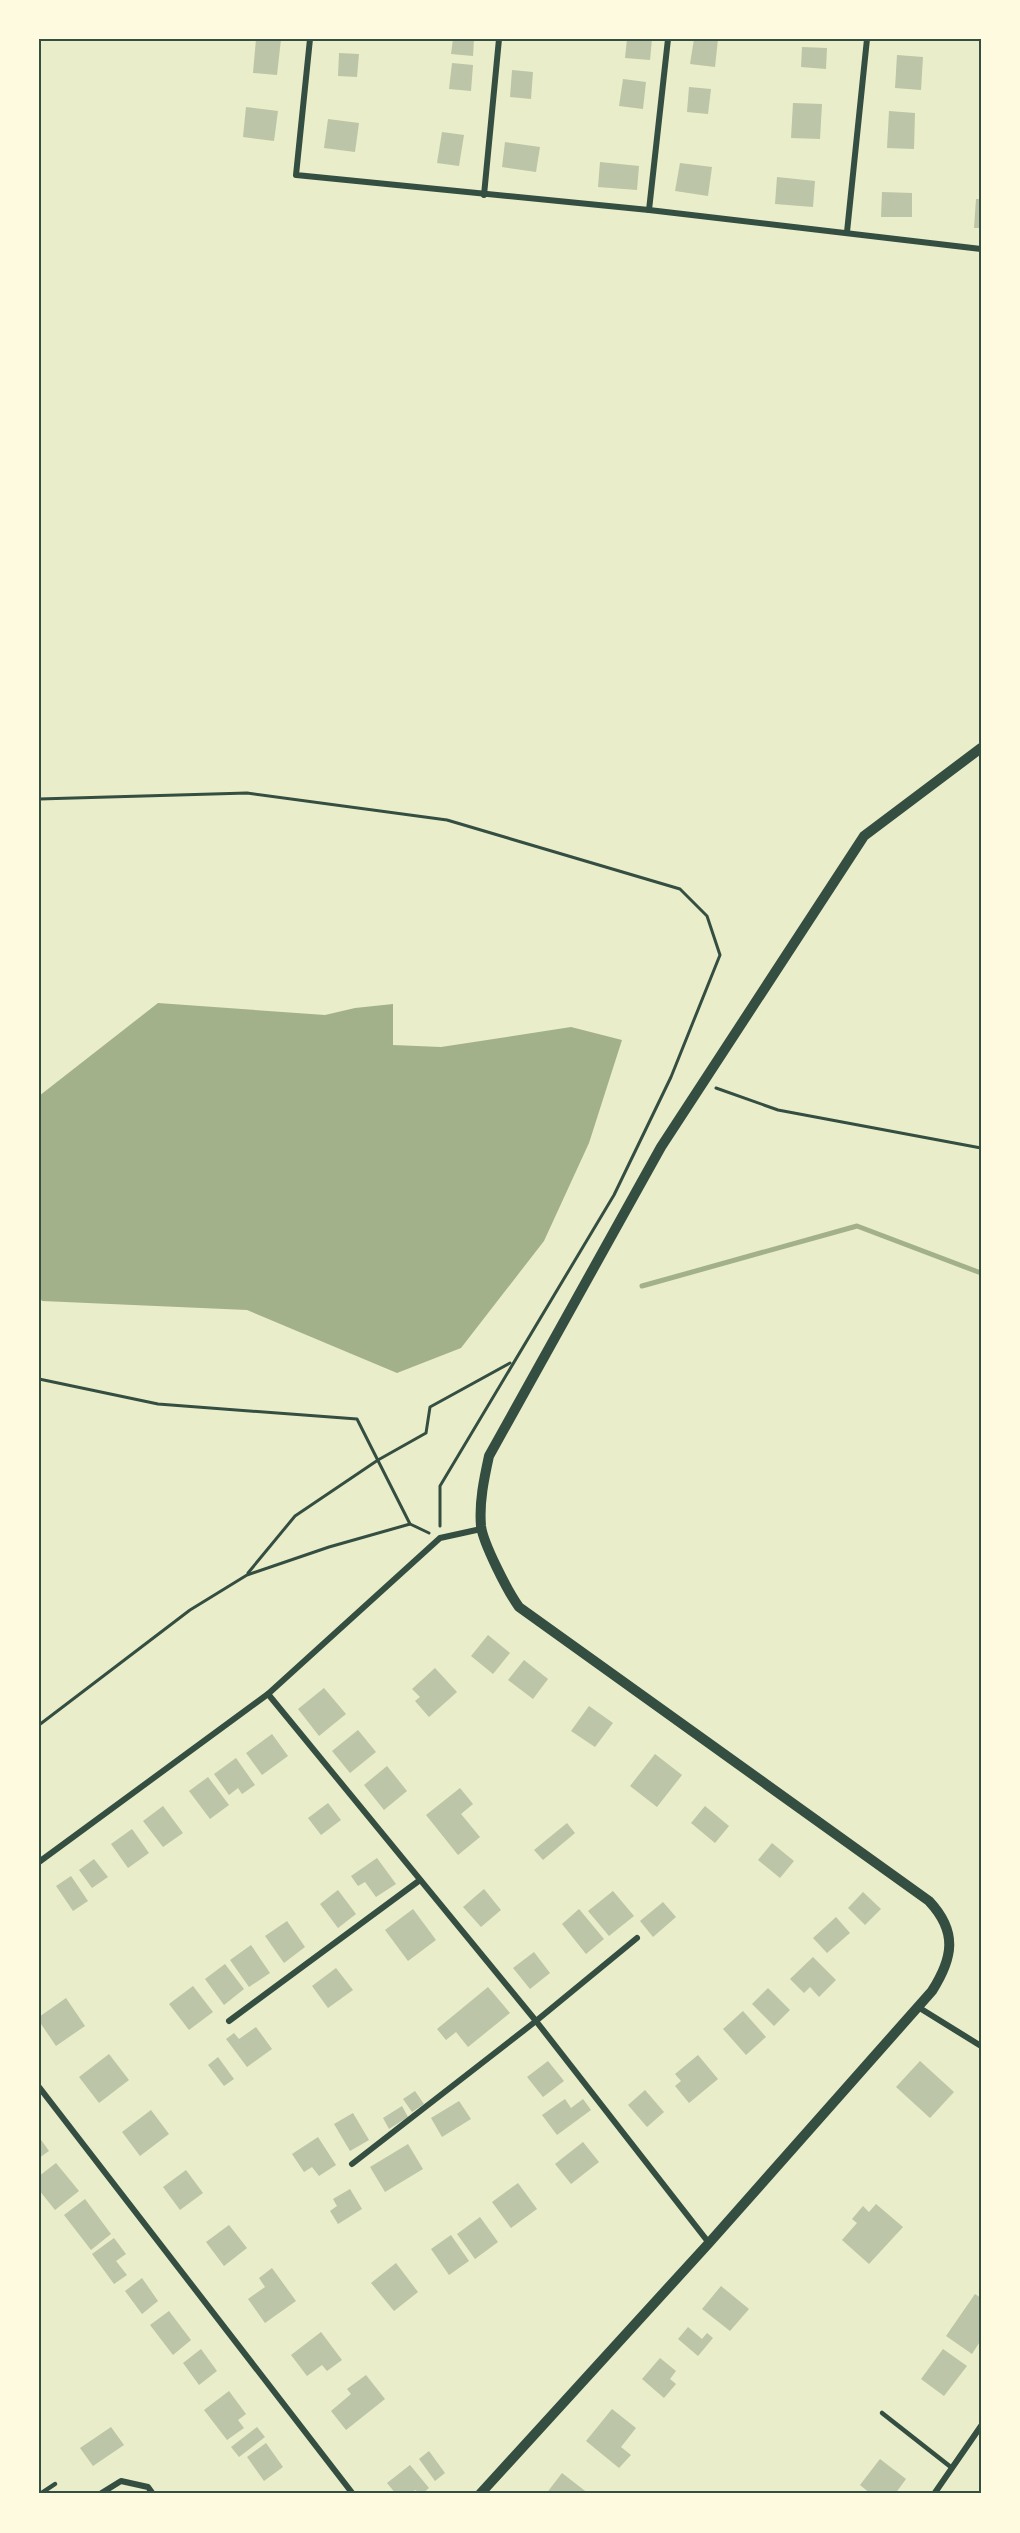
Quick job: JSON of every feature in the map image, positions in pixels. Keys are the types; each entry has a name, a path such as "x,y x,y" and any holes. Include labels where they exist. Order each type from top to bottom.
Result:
{"street":[{"path":"310,39 296,175 649,210 981,249"},
{"path":"484,195 498,39"},
{"path":"649,210 668,39"},
{"path":"846,232 867,39"},
{"path":"498,2494 484,2490 709,2243 918,2007 945,1971 951,1955 950,1940 938,1911 928,1901 519,1607 508,1592 482,1528 481,1492 489,1456 661,1148 864,837 981,748"},
{"path":"39,1862 268,1694 440,1538 482,1528"},
{"path":"268,1694 536,2021 709,2243"},
{"path":"229,2021 420,1880"},
{"path":"352,2164 536,2021 637,1938"},
{"path":"918,2007 981,2046"},
{"path":"39,2087 353,2494"},
{"path":"934,2494 981,2426"},
{"path":"100,2494 121,2481 148,2487 153,2494"}],"lane":[{"path":"882,2413 952,2468"},
{"path":"40,2494 55,2484"}],"path":[{"path":"39,799 247,793 447,820 680,889 707,916 720,955 671,1077 614,1194 440,1486 440,1538 410,1524 357,1419 158,1404 39,1379"},
{"path":"703,1083 778,1110 981,1148"},
{"path":"247,1575 294,1516 378,1460 426,1432 430,1407 513,1362"},
{"path":"39,1725 190,1610 247,1575 329,1547 410,1524"}],"shaded area":[{"path":"158,1003 325,1015 355,1008 393,1004 393,1045 441,1047 571,1027 622,1040 589,1143 544,1241 461,1348 397,1373 247,1310 42,1301 39,1296 39,1096"}],"building":[{"path":"256,39 281,39 277,75 253,73"},
{"path":"453,39 474,39 473,56 451,54"},
{"path":"627,39 652,39 650,60 625,58"},
{"path":"694,39 718,39 715,67 690,64"},
{"path":"802,47 827,48 826,69 801,67"},
{"path":"339,53 359,54 357,77 338,76"},
{"path":"897,55 923,57 921,90 895,88"},
{"path":"452,63 473,65 471,91 449,89"},
{"path":"512,70 533,72 531,99 510,97"},
{"path":"623,79 646,82 643,109 619,106"},
{"path":"689,87 711,89 708,114 687,112"},
{"path":"793,103 822,104 820,139 791,138"},
{"path":"246,107 278,111 274,141 243,137"},
{"path":"889,111 915,113 914,149 887,148"},
{"path":"328,119 359,123 355,152 324,148"},
{"path":"442,132 464,135 459,166 437,163"},
{"path":"505,142 540,147 536,172 502,167"},
{"path":"600,162 639,166 637,190 598,187"},
{"path":"680,163 712,167 708,196 675,191"},
{"path":"777,177 815,181 813,207 775,204"},
{"path":"882,192 912,193 912,217 881,217"},
{"path":"976,199 981,199 981,228 974,228"},
{"path":"488,1635 510,1653 493,1674 471,1656"},
{"path":"524,1660 548,1679 533,1699 508,1680"},
{"path":"435,1668 457,1692 429,1717 415,1701 420,1697 412,1689"},
{"path":"324,1688 346,1714 319,1736 298,1709"},
{"path":"589,1706 613,1723 595,1747 571,1731"},
{"path":"358,1730 376,1752 350,1773 332,1751"},
{"path":"272,1734 288,1756 262,1775 246,1753"},
{"path":"655,1754 682,1775 657,1807 630,1786"},
{"path":"236,1758 255,1785 242,1794 238,1788 229,1795 214,1774"},
{"path":"387,1766 407,1791 384,1810 364,1785"},
{"path":"208,1777 229,1805 210,1819 189,1791"},
{"path":"460,1788 473,1804 461,1814 480,1837 458,1855 426,1815"},
{"path":"328,1803 341,1820 321,1835 308,1818"},
{"path":"163,1806 183,1833 163,1847 143,1821"},
{"path":"705,1806 729,1826 715,1843 691,1823"},
{"path":"567,1823 575,1833 543,1860 534,1850"},
{"path":"132,1829 149,1853 128,1868 111,1844"},
{"path":"772,1843 794,1861 780,1878 758,1860"},
{"path":"377,1858 396,1884 376,1897 365,1882 358,1886 351,1876"},
{"path":"94,1859 108,1877 92,1888 79,1870"},
{"path":"71,1876 88,1901 73,1911 56,1886"},
{"path":"484,1889 501,1910 481,1927 463,1907"},
{"path":"338,1890 356,1914 338,1928 320,1904"},
{"path":"613,1891 634,1916 609,1936 588,1911"},
{"path":"863,1892 881,1909 865,1925 848,1908"},
{"path":"663,1902 676,1917 653,1937 640,1921"},
{"path":"413,1909 436,1940 408,1961 385,1930"},
{"path":"579,1909 604,1939 586,1954 562,1924"},
{"path":"836,1917 850,1933 827,1953 813,1938"},
{"path":"287,1921 305,1947 284,1963 265,1936"},
{"path":"251,1945 270,1973 249,1987 230,1960"},
{"path":"534,1952 550,1973 530,1989 513,1968"},
{"path":"813,1957 836,1980 819,1997 810,1987 804,1993 790,1979"},
{"path":"225,1964 244,1989 224,2005 205,1979"},
{"path":"336,1968 353,1990 328,2008 312,1986"},
{"path":"193,1986 213,2012 189,2030 169,2004"},
{"path":"488,1987 510,2013 468,2047 456,2032 446,2040 437,2029"},
{"path":"768,1988 790,2010 774,2026 752,2004"},
{"path":"66,1998 85,2026 56,2046 39,2021 39,2017"},
{"path":"743,2011 766,2037 746,2055 723,2029"},
{"path":"256,2027 272,2049 247,2067 226,2039 234,2033 239,2039"},
{"path":"109,2054 129,2080 99,2103 79,2077"},
{"path":"698,2055 718,2079 689,2103 675,2086 681,2081 675,2074"},
{"path":"218,2057 234,2079 224,2086 208,2065"},
{"path":"548,2061 564,2081 543,2097 527,2077"},
{"path":"920,2061 954,2092 930,2118 896,2087"},
{"path":"645,2090 664,2112 647,2127 628,2105"},
{"path":"415,2091 424,2104 412,2112 403,2099"},
{"path":"565,2099 571,2108 583,2099 591,2110 557,2135 542,2115"},
{"path":"459,2101 471,2119 442,2137 431,2118"},
{"path":"402,2106 408,2117 389,2129 383,2118"},
{"path":"151,2110 169,2134 140,2156 122,2132"},
{"path":"353,2113 369,2140 350,2151 334,2124"},
{"path":"39,2137 49,2151 39,2158"},
{"path":"318,2137 336,2165 319,2176 312,2167 304,2172 292,2154"},
{"path":"583,2142 599,2162 571,2184 555,2164"},
{"path":"408,2144 423,2169 385,2192 370,2167"},
{"path":"56,2163 79,2191 55,2210 39,2190 39,2176"},
{"path":"186,2170 203,2193 180,2210 163,2187"},
{"path":"518,2183 537,2209 511,2228 492,2202"},
{"path":"350,2189 362,2209 338,2224 330,2211 337,2206 333,2199"},
{"path":"85,2199 111,2234 91,2250 64,2215"},
{"path":"876,2204 903,2227 869,2264 842,2240 857,2223 852,2219 863,2206 869,2212"},
{"path":"480,2217 498,2242 475,2259 457,2234"},
{"path":"229,2225 247,2248 224,2266 206,2242"},
{"path":"451,2235 469,2261 449,2275 431,2249"},
{"path":"114,2238 126,2254 116,2261 127,2275 114,2284 92,2254"},
{"path":"396,2263 418,2292 394,2311 371,2283"},
{"path":"272,2268 296,2301 265,2323 248,2299 265,2287 259,2278"},
{"path":"142,2278 158,2301 142,2314 125,2291"},
{"path":"721,2286 749,2309 730,2331 702,2309"},
{"path":"975,2294 981,2298 981,2340 972,2354 946,2336"},
{"path":"169,2311 191,2340 173,2355 150,2325"},
{"path":"688,2327 702,2339 707,2333 713,2338 698,2356 678,2339"},
{"path":"321,2332 342,2360 327,2371 322,2365 307,2376 291,2355"},
{"path":"201,2349 217,2371 199,2385 183,2363"},
{"path":"943,2349 967,2366 944,2396 921,2379"},
{"path":"660,2358 676,2371 670,2379 676,2384 664,2398 642,2379"},
{"path":"366,2375 385,2399 346,2430 331,2411 351,2394 347,2389"},
{"path":"229,2391 246,2414 238,2420 244,2428 227,2440 204,2410"},
{"path":"612,2409 636,2428 621,2447 631,2455 619,2468 586,2441"},
{"path":"111,2427 124,2445 93,2466 80,2448"},
{"path":"257,2427 265,2437 239,2457 231,2447"},
{"path":"266,2443 283,2467 264,2481 247,2457"},
{"path":"429,2451 445,2473 435,2481 419,2459"},
{"path":"880,2459 906,2479 895,2494 871,2494 860,2485"},
{"path":"410,2465 429,2488 422,2494 415,2490 410,2494 396,2494 387,2483"},
{"path":"562,2473 589,2494 546,2494"}],"waterway":[{"path":"642,1286 857,1226 981,1273"}]}
